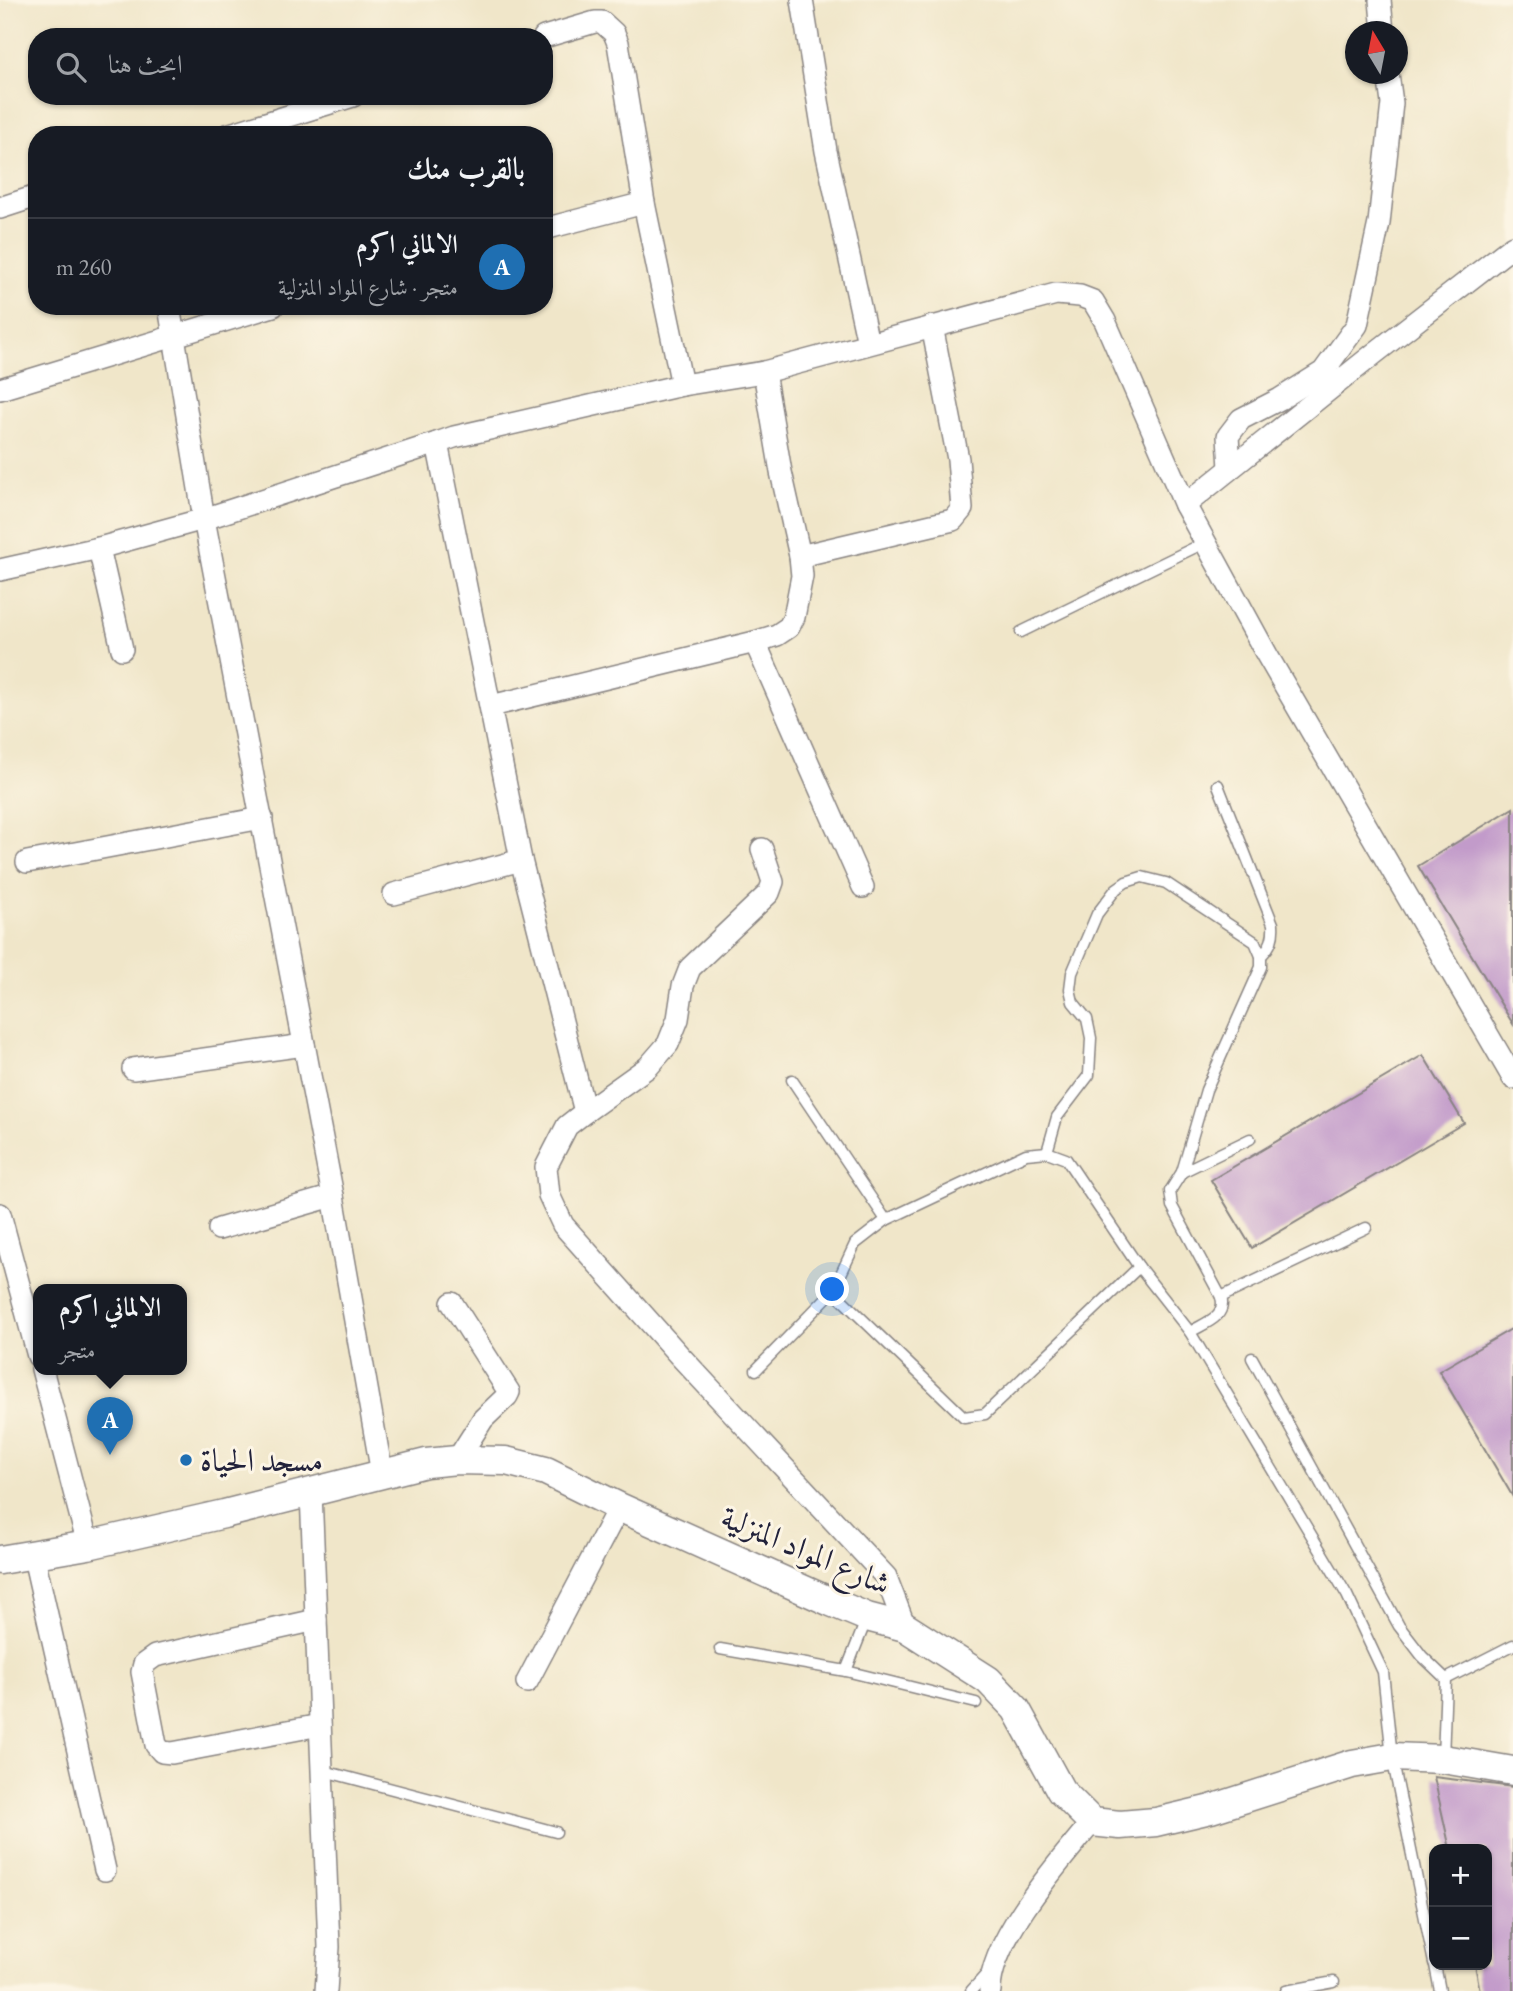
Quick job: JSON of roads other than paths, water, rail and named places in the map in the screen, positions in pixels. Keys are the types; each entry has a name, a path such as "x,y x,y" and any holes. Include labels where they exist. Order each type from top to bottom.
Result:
{"street":[{"path":"802,0 826,151 868,343"},
{"path":"1380,0 1382,21"},
{"path":"553,34 602,22 614,33 618,43 644,203 682,385"},
{"path":"1230,468 1227,436 1241,419 1323,372 1357,325 1379,223 1392,103 1389,84"},
{"path":"256,126 324,105"},
{"path":"0,208 28,199"},
{"path":"553,227 644,203"},
{"path":"1185,505 1513,246"},
{"path":"0,569 99,548 204,519 454,437 682,385 764,372 1056,294 1080,296 1093,301 1105,321 1185,505 1267,655 1513,1078"},
{"path":"171,315 204,519 333,1196 382,1474"},
{"path":"0,389 245,315"},
{"path":"800,556 953,520 962,509 958,459 932,326"},
{"path":"491,706 755,642 778,635 789,627 794,617 802,576 764,372"},
{"path":"437,443 521,860 586,1112"},
{"path":"99,548 122,649"},
{"path":"755,642 863,887"},
{"path":"27,862 262,818"},
{"path":"762,849 773,882 769,893 690,968 683,986 678,1019 668,1044 648,1067 567,1126 546,1167 549,1195 563,1225 679,1355 886,1577 905,1627"},
{"path":"394,894 521,860"},
{"path":"133,1069 304,1045"},
{"path":"219,1229 333,1196"},
{"path":"0,1214 8,1280 33,1343"},
{"path":"452,1303 509,1392 483,1419 457,1460"},
{"path":"44,1375 89,1545"},
{"name":"شارع المواد المنزلية","path":"0,1560 89,1545 426,1463 457,1460 506,1461 545,1471 619,1507 867,1617 905,1627 926,1639 988,1680 1016,1709 1061,1791 1092,1822"},
{"path":"310,1492 329,1947 319,1989"},
{"path":"527,1682 619,1507"},
{"path":"33,1553 104,1870"},
{"path":"316,1620 155,1656 144,1664 142,1672 156,1745 162,1752 172,1753 320,1725"},
{"path":"990,1991 995,1965 1016,1923 1049,1875 1092,1822 1119,1825 1167,1819 1211,1809 1352,1764 1392,1757 1443,1759 1513,1771"}],"lane":[{"path":"1021,632 1206,542"},
{"path":"1218,785 1273,924 1274,936 1270,947 1261,956"},
{"path":"1047,1152 1057,1117 1089,1075 1091,1038 1087,1019 1073,1002 1071,981 1097,914 1116,889 1126,882 1142,877 1166,883 1255,942 1261,956 1261,967 1206,1090 1182,1172 1170,1191 1172,1206 1224,1306 1221,1314 1190,1332"},
{"path":"792,1080 886,1220"},
{"path":"1182,1172 1250,1139"},
{"path":"756,1370 833,1291 855,1244 886,1220 1026,1154 1047,1152 1066,1159 1139,1267 1190,1332 1347,1594 1382,1672 1392,1757 1429,1939"},
{"path":"1221,1297 1366,1227"},
{"path":"833,1291 964,1417 985,1414 1139,1267"},
{"path":"1252,1358 1399,1626 1422,1656 1446,1679 1443,1759"},
{"path":"846,1671 867,1617"},
{"path":"1446,1679 1513,1645"},
{"path":"720,1649 846,1671 976,1703"},
{"path":"320,1770 556,1832"},
{"path":"971,1991 995,1965"},
{"path":"1435,1970 1440,1991"},
{"path":"1286,1991 1334,1982"}],"place":[{"name":"الالماني اكرم","path":"110,1455"},
{"name":"مسجد الحياة","path":"186,1460"}]}
